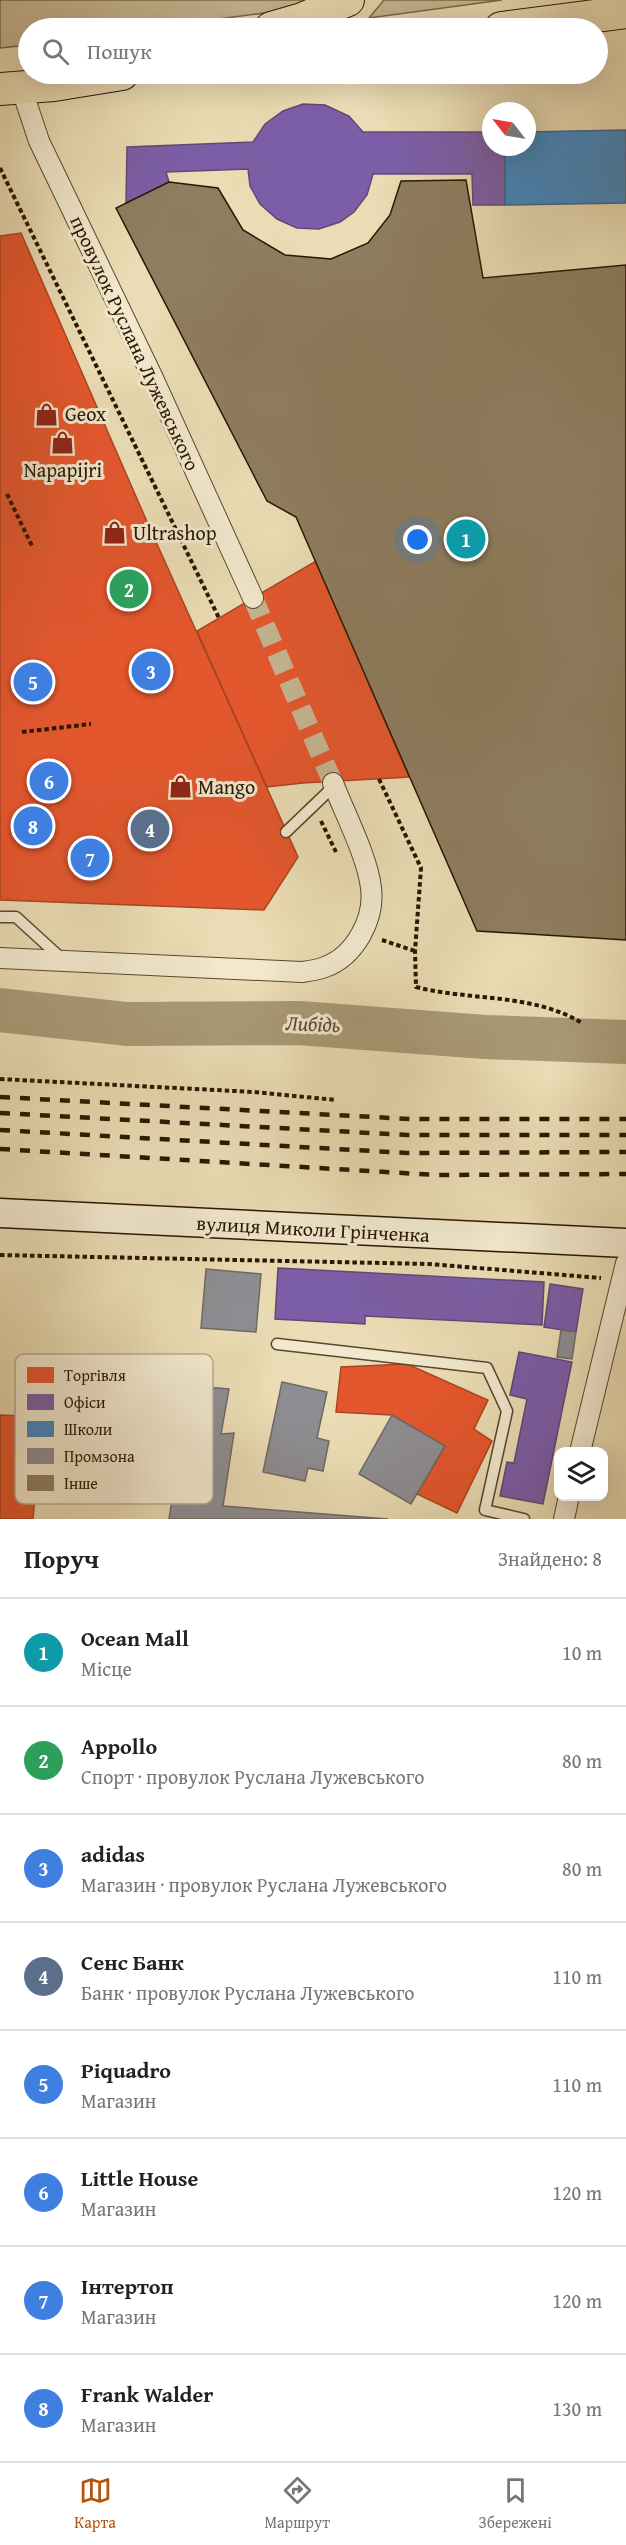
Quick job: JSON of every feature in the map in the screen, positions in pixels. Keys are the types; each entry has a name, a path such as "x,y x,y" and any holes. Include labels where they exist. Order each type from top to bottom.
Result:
{"main road":[{"path":"304,18 348,0"},
{"path":"583,18 624,13"},
{"path":"10,88 60,84"},
{"name":"вулиця Миколи Грінченка","path":"0,1213 626,1243"}],"street":[{"name":"провулок Руслана Лужевського","path":"10,88 39,141 153,378 253,598"},
{"path":"0,958 302,972 325,967 348,953 361,933 371,902 369,875 333,784"},
{"path":"581,1447 626,1263"},
{"path":"564,1519 568,1501"}],"lane":[{"path":"286,832 314,806 333,784"},
{"path":"0,917 16,917 64,961"},
{"path":"277,1344 487,1368 507,1411 485,1510 524,1519"}],"path":[{"path":"0,168 219,618"},
{"path":"7,494 33,548"},
{"path":"22,732 92,724"},
{"path":"379,779 421,868 415,951 416,987 442,993 532,1003 571,1016 582,1023"},
{"path":"314,806 338,857"},
{"path":"0,1078 242,1092 336,1100"},
{"path":"0,1255 429,1264 589,1277"}],"shaded area":[{"path":"0,0 319,0 295,9 226,18 18,18 18,46 0,48"},
{"path":"384,0 502,0 369,18"}],"building: Торгівля":[{"path":"21,233 148,524 298,857 264,910 0,900 0,236"},
{"path":"316,561 409,777 267,787 197,631"},
{"path":"407,1364 488,1400 474,1429 492,1441 457,1513 417,1494 445,1446 392,1415 336,1412 341,1367"},
{"path":"0,1415 15,1416 15,1504 34,1504 33,1519 0,1519"}],"building: Офіси":[{"path":"303,104 325,105 349,116 363,132 482,132 482,156 505,156 505,205 473,205 472,174 373,174 367,195 354,212 340,222 319,229 297,228 277,219 260,204 250,186 248,169 166,172 169,182 126,203 127,147 253,142 265,124 283,111"},
{"path":"278,1268 544,1282 542,1325 365,1316 365,1324 275,1319"},
{"path":"550,1284 583,1289 576,1332 544,1327"},
{"path":"519,1352 572,1362 543,1504 500,1496 507,1462 514,1463 527,1399 510,1395"}],"building: Школи":[{"path":"626,130 626,203 505,205 505,156 536,156 536,132"}],"building: Промзона":[{"path":"206,1269 261,1274 256,1332 201,1328"},
{"path":"561,1330 576,1332 572,1359 557,1357"},
{"path":"282,1382 327,1392 317,1438 329,1441 323,1471 308,1468 305,1481 263,1472"},
{"path":"213,1388 229,1389 221,1434 234,1433 223,1506 388,1519 169,1519 171,1504 213,1504"},
{"path":"392,1415 445,1446 411,1504 359,1474"}],"building: Інше":[{"path":"466,180 483,278 626,265 626,940 477,931 296,517 267,501 116,208 169,182 218,188 243,230 285,255 331,259 368,243 390,215 401,181"}],"waterway":[{"name":"Либідь","path":"0,1010 127,1024 299,1023 485,1037 626,1042"}],"tunnel":[{"path":"253,598 333,783"}],"railway":[{"path":"0,1097 410,1119 626,1119"},
{"path":"0,1113 408,1135 626,1135"},
{"path":"0,1130 408,1153 626,1152"},
{"path":"0,1149 436,1175 626,1174"}],"place":[{"name":"Geox","path":"47,414"},
{"name":"Napapijri","path":"63,443"},
{"name":"Ultrashop","path":"115,533"},
{"name":"Ocean Mall","path":"466,539"},
{"name":"Appollo","path":"129,589"},
{"name":"adidas","path":"151,671"},
{"name":"Piquadro","path":"33,682"},
{"name":"Little House","path":"49,781"},
{"name":"Mango","path":"180,787"},
{"name":"Frank Walder","path":"33,826"},
{"name":"Сенс Банк","path":"150,829"},
{"name":"Інтертоп","path":"90,858"}]}
